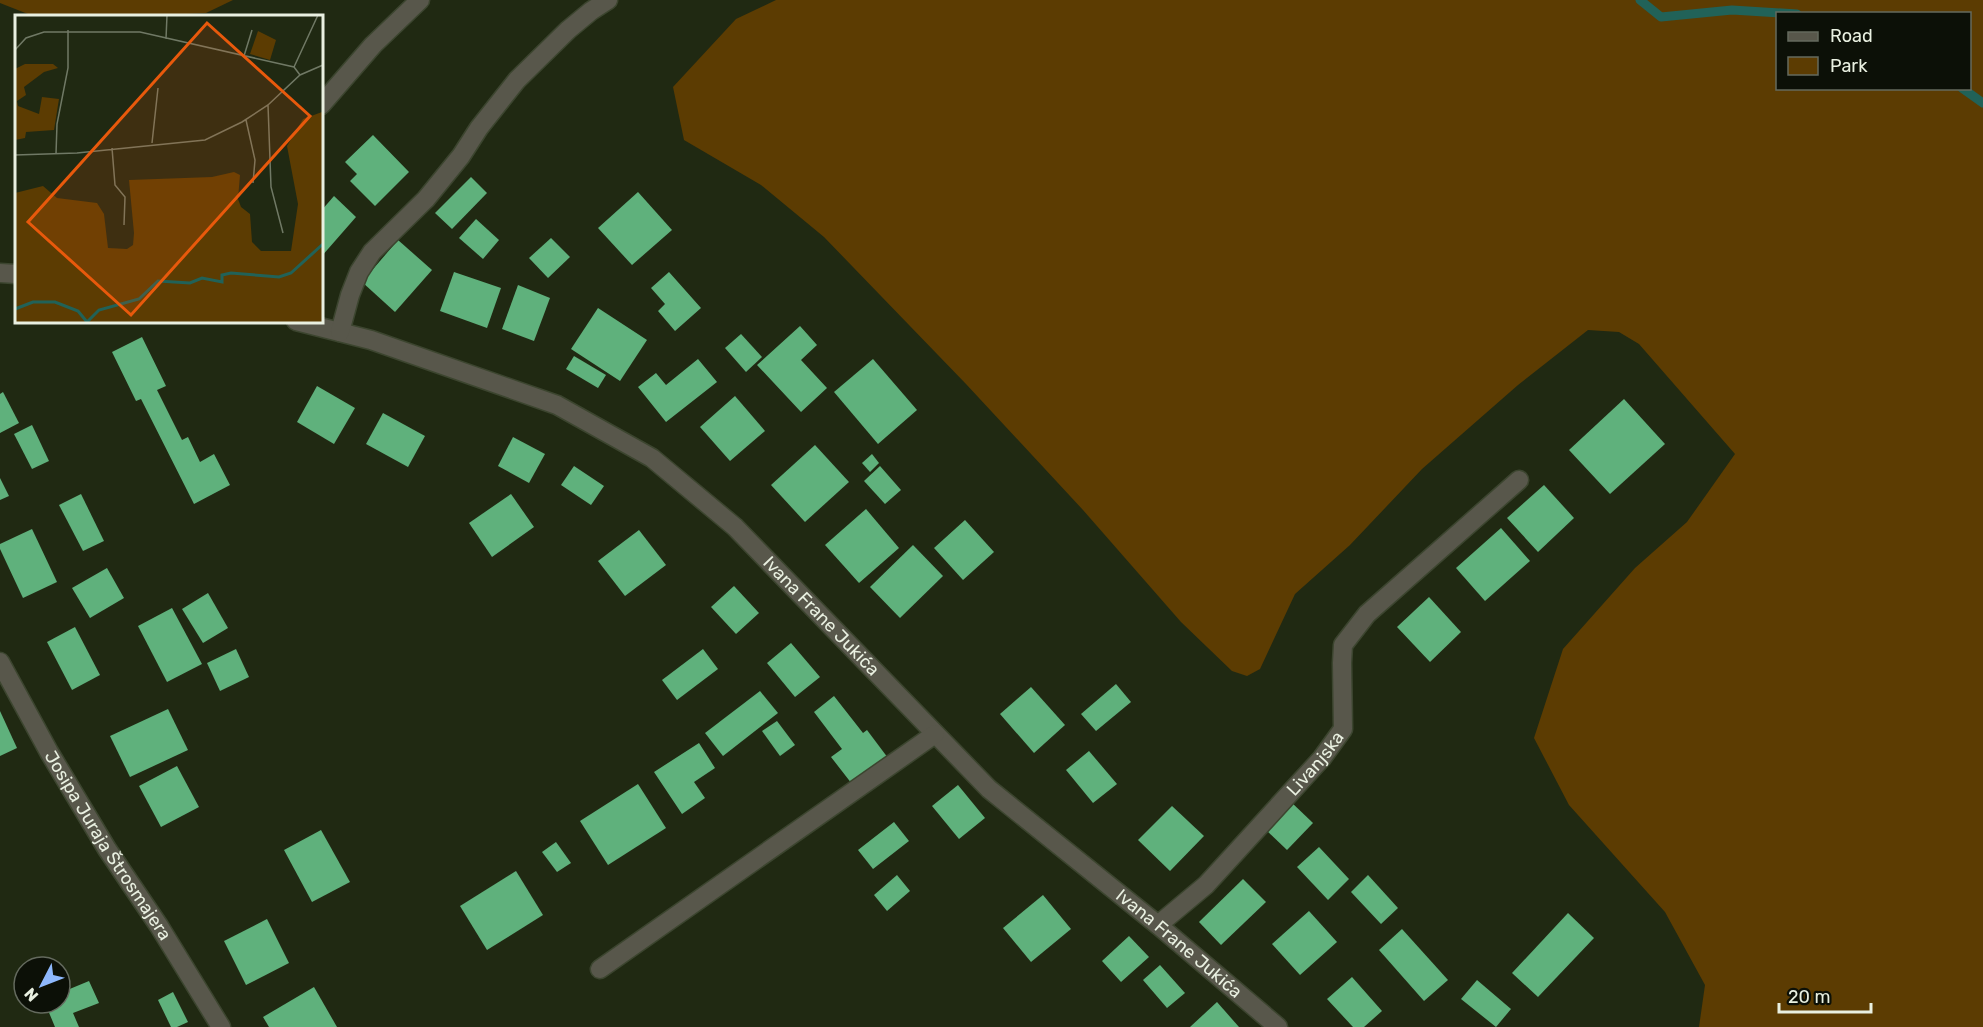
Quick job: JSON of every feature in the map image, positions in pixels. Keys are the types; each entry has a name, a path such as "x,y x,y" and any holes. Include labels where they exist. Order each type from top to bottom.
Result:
{"street":[{"path":"322,104 373,45 420,0"},
{"path":"340,332 356,279 372,252 426,199 517,80 568,30 591,10 608,0"},
{"path":"0,273 15,274"},
{"name":"Ivana Frane Jukića","path":"300,322 371,340 557,405 652,458 735,527 989,789 1278,1027"},
{"name":"Livanjska","path":"1158,926 1206,885 1322,758 1343,729 1343,645 1367,614 1519,480"},
{"name":"Josipa Juraja Štrosmajera","path":"0,662 49,753 107,849 159,926 221,1027"},
{"path":"600,969 935,734"}],"green space":[{"path":"0,0 233,0 206,13 168,15 30,15 0,3"},
{"path":"776,0 1983,0 1983,1027 1699,1027 1705,985 1665,912 1569,805 1534,738 1563,649 1635,568 1687,522 1735,454 1639,344 1619,332 1588,330 1518,385 1422,469 1350,545 1295,594 1260,669 1247,676 1232,671 1181,622 1083,510 966,384 824,237 761,185 684,140 673,87 736,19"}],"building":[{"path":"373,135 409,172 375,206 350,181 357,174 345,162"},
{"path":"471,177 487,193 452,229 435,213"},
{"path":"638,192 672,230 632,265 598,228"},
{"path":"334,196 356,217 322,256 322,210"},
{"path":"476,219 499,240 483,259 459,238"},
{"path":"551,238 570,257 548,278 529,258"},
{"path":"398,240 432,270 395,312 362,282"},
{"path":"454,272 501,288 487,328 440,311"},
{"path":"669,272 701,308 675,331 658,311 665,304 651,288"},
{"path":"518,285 550,298 534,341 502,329"},
{"path":"598,308 647,340 620,381 571,349"},
{"path":"800,326 817,345 801,360 827,388 801,412 757,365"},
{"path":"741,334 762,357 746,372 725,348"},
{"path":"142,337 166,386 157,390 182,440 188,437 200,462 214,454 230,485 194,504 141,399 136,401 112,352"},
{"path":"574,356 606,375 598,388 566,369"},
{"path":"698,359 717,382 666,422 638,387 656,373 666,385"},
{"path":"873,359 917,410 878,444 834,392"},
{"path":"317,386 355,408 334,444 297,422"},
{"path":"3,392 19,423 0,433 0,394"},
{"path":"735,396 765,431 730,461 700,427"},
{"path":"1624,399 1665,444 1610,494 1569,450"},
{"path":"383,413 425,436 408,467 366,444"},
{"path":"32,425 49,461 32,469 14,434"},
{"path":"513,437 545,454 529,483 498,466"},
{"path":"815,445 849,482 805,522 771,485"},
{"path":"872,454 879,463 870,472 862,463"},
{"path":"574,466 604,486 591,505 561,485"},
{"path":"880,466 901,490 885,504 864,481"},
{"path":"0,478 9,496 0,500"},
{"path":"1544,485 1574,518 1538,552 1507,518"},
{"path":"81,494 104,541 83,551 59,505"},
{"path":"511,494 534,527 492,557 469,523"},
{"path":"866,509 899,548 859,583 825,545"},
{"path":"965,520 994,552 963,580 934,548"},
{"path":"1501,528 1530,561 1485,601 1456,568"},
{"path":"32,529 57,582 23,598 0,549 0,544"},
{"path":"639,530 666,565 625,596 598,561"},
{"path":"913,545 943,576 900,618 870,587"},
{"path":"107,568 124,598 90,618 72,588"},
{"path":"734,586 759,613 736,634 711,607"},
{"path":"208,593 228,628 203,643 182,609"},
{"path":"1429,597 1461,632 1430,662 1397,627"},
{"path":"172,608 202,664 167,682 138,626"},
{"path":"75,627 100,675 72,690 47,642"},
{"path":"791,643 820,677 795,697 767,663"},
{"path":"236,649 249,677 220,691 207,663"},
{"path":"703,649 718,669 677,700 662,680"},
{"path":"1116,684 1131,702 1096,731 1081,714"},
{"path":"1031,687 1065,725 1034,753 1000,714"},
{"path":"760,691 778,713 723,756 705,733"},
{"path":"834,696 863,733 867,730 888,758 852,784 831,757 842,749 814,712"},
{"path":"168,709 188,750 130,777 110,736"},
{"path":"0,711 17,748 0,756"},
{"path":"777,721 795,745 780,756 762,731"},
{"path":"699,743 715,768 694,782 705,798 682,814 654,772"},
{"path":"1089,751 1117,784 1093,803 1066,770"},
{"path":"177,766 199,807 161,827 139,786"},
{"path":"638,784 666,828 608,865 580,821"},
{"path":"958,785 985,818 959,839 932,806"},
{"path":"1290,801 1313,823 1287,850 1264,828"},
{"path":"1172,806 1204,836 1170,871 1138,840"},
{"path":"894,822 909,841 873,869 858,850"},
{"path":"321,830 350,882 312,902 284,850"},
{"path":"556,842 571,863 557,872 542,852"},
{"path":"1319,847 1349,879 1328,900 1297,867"},
{"path":"516,871 543,915 487,950 460,906"},
{"path":"897,875 910,891 887,911 874,895"},
{"path":"1368,875 1398,908 1381,924 1351,892"},
{"path":"1243,879 1266,902 1221,945 1199,922"},
{"path":"1043,895 1071,929 1031,962 1003,928"},
{"path":"1309,911 1337,942 1300,975 1272,944"},
{"path":"1568,913 1594,938 1538,997 1512,973"},
{"path":"267,919 289,963 246,985 224,941"},
{"path":"1402,929 1448,980 1424,1001 1379,950"},
{"path":"1129,936 1149,957 1121,982 1102,961"},
{"path":"1160,965 1185,993 1167,1008 1143,980"},
{"path":"1352,977 1382,1011 1364,1027 1353,1027 1327,999"},
{"path":"1477,980 1511,1009 1496,1027 1461,999"},
{"path":"89,981 99,1003 73,1013 79,1027 55,1027 50,1015 72,1015 72,988"},
{"path":"314,987 337,1027 269,1027 263,1017"},
{"path":"173,992 188,1022 177,1027 171,1027 158,1000"},
{"path":"1217,1002 1239,1027 1190,1027"}],"waterway":[{"path":"1640,0 1661,17 1732,10 1776,13"},
{"path":"1965,90 1983,103"}]}
